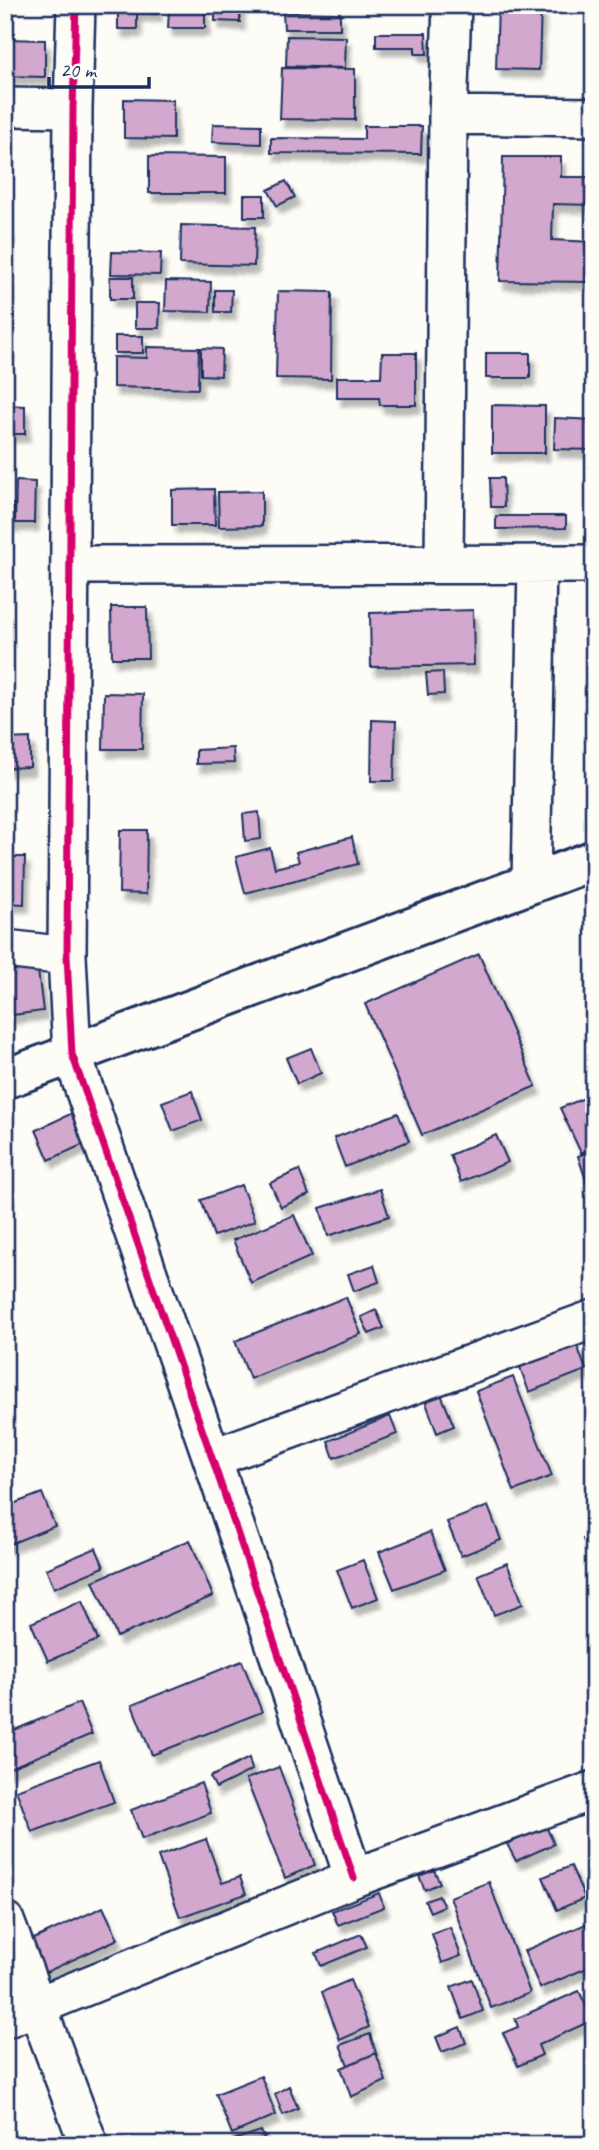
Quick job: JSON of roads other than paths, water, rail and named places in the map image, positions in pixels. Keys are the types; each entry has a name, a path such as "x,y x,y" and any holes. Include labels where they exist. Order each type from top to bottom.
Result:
{"street":[{"path":"76,5 67,956 72,1054 354,1878"},
{"path":"444,564 448,115 452,5"},
{"path":"5,107 73,108"},
{"path":"448,115 594,117"},
{"path":"531,883 537,564"},
{"path":"71,565 594,564"},
{"path":"5,1079 594,860"},
{"path":"5,949 67,956"},
{"path":"212,1458 594,1319"},
{"path":"21,2013 354,1878 594,1790"},
{"path":"5,1921 21,2013 89,2145"}]}
